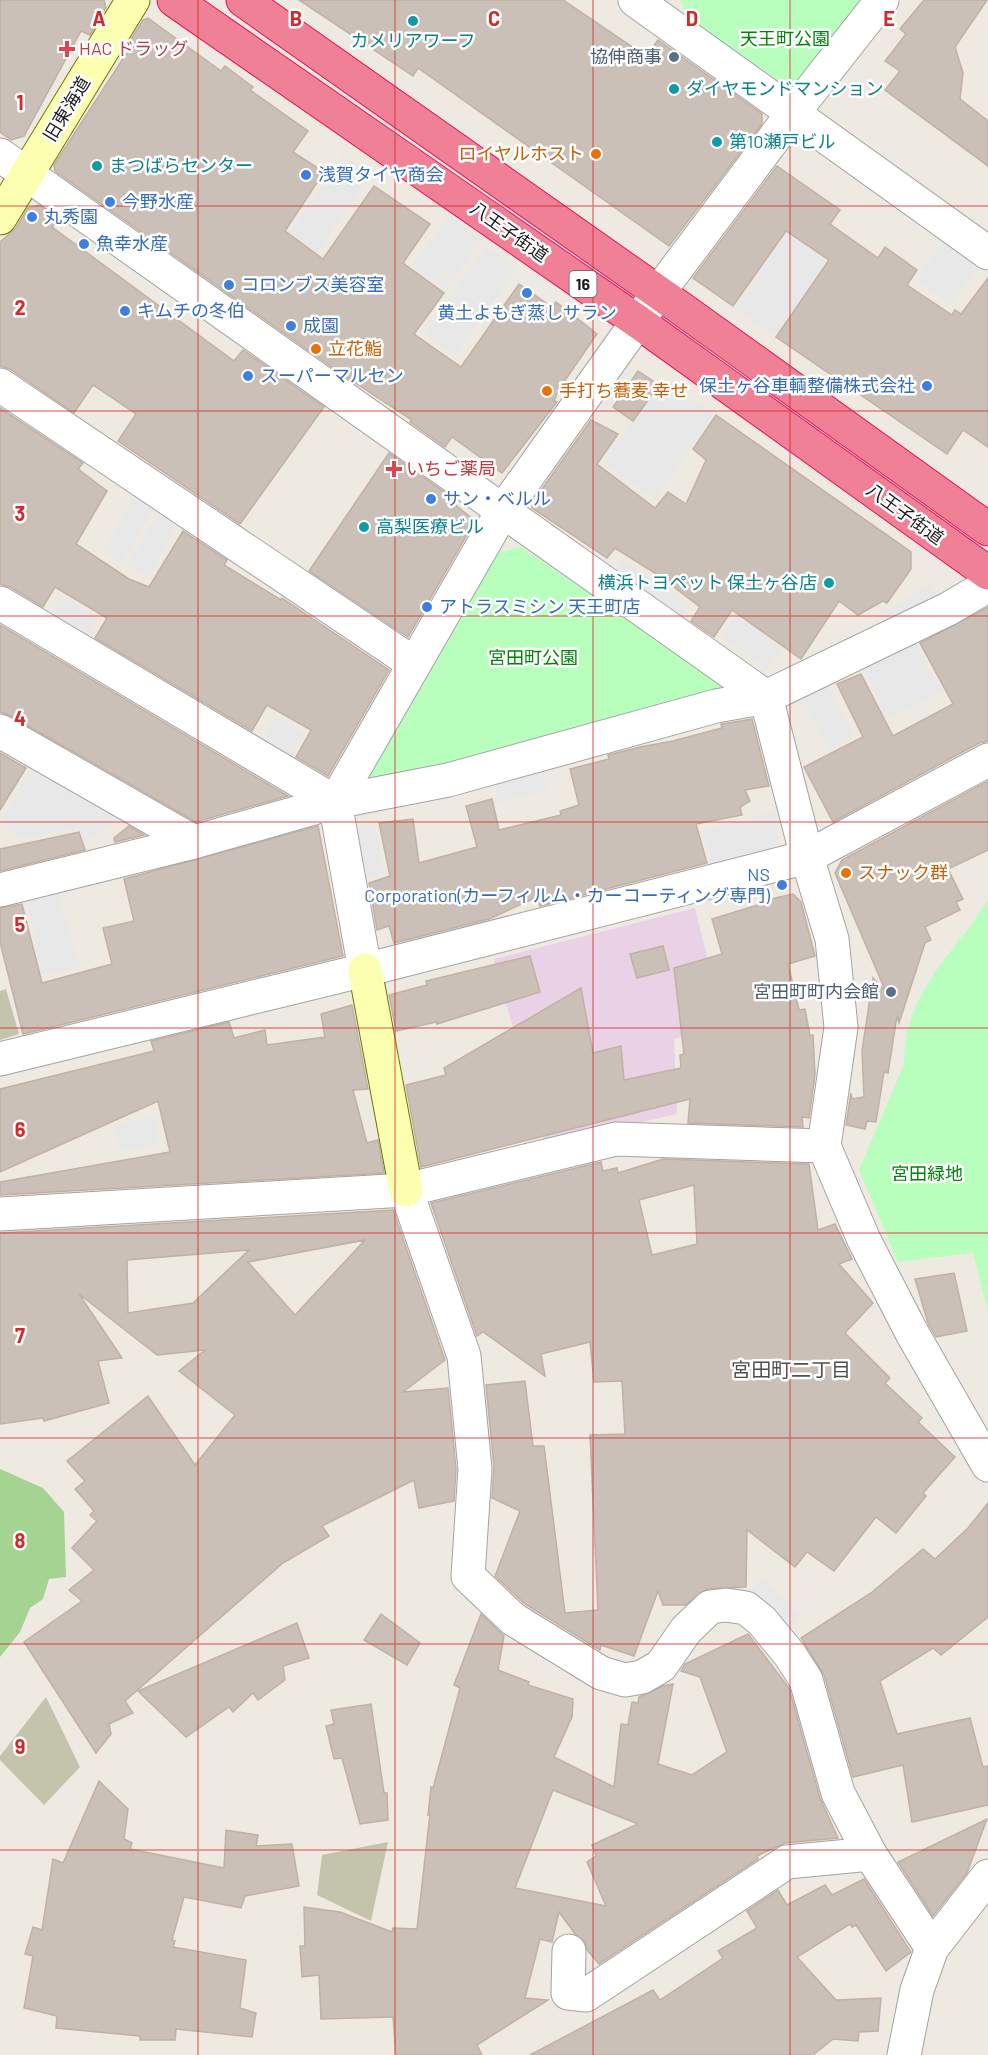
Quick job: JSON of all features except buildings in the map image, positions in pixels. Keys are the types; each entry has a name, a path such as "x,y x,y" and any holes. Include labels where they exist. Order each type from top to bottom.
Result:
{"highway":[{"name":"八王子街道","path":"174,0 637,321 988,573"},
{"name":"八王子街道","path":"243,0 658,292 988,529"}],"street":[{"name":"旧東海道","path":"0,218 133,0"},
{"path":"882,0 792,112 658,292 502,512 335,802 406,1190 464,1356 476,1469 468,1576 513,1619 601,1673 625,1680 642,1677 661,1666 687,1630 710,1607 726,1605 746,1608 762,1621 806,1680 838,1793 870,1854 933,1948"},
{"path":"654,5 792,112 988,253"},
{"path":"0,155 766,697 807,857 832,939 841,1027 824,1146 864,1240 907,1323 988,1465"},
{"path":"0,385 413,663"},
{"path":"0,890 194,842 335,802 448,780 716,706 766,697 948,609 977,592 988,580"},
{"path":"0,603 335,802"},
{"path":"0,731 194,842"},
{"path":"0,1059 365,970 807,857 988,760"},
{"path":"0,1214 406,1190 616,1139 824,1146"},
{"path":"569,1951 568,1993 586,1995 787,1862 870,1854"},
{"path":"904,2055 917,1990 933,1948 988,1876"}],"shaded area":[{"path":"343,155 371,175 317,253 289,233"},
{"path":"450,215 483,239 445,289 413,264"},
{"path":"787,233 827,261 775,336 734,308"},
{"path":"945,241 979,266 951,305 916,280"},
{"path":"486,246 517,268 455,356 424,334"},
{"path":"620,362 633,370 608,408 594,400"},
{"path":"663,378 713,414 656,500 604,463"},
{"path":"138,491 157,503 122,563 103,551"},
{"path":"160,511 178,523 148,579 127,565"},
{"path":"622,559 690,605 682,618 613,571"},
{"path":"930,584 942,604 891,629 886,611"},
{"path":"61,596 98,618 89,638 51,612"},
{"path":"735,614 782,649 766,669 721,637"},
{"path":"915,643 941,692 885,719 864,669"},
{"path":"828,687 854,737 830,750 803,699"},
{"path":"275,716 303,733 291,756 262,738"},
{"path":"33,767 122,816 85,843 79,827 23,839 0,822"},
{"path":"542,772 548,790 498,803 495,784"},
{"path":"776,811 780,845 711,864 702,831"},
{"path":"375,823 385,874 365,878 355,827"},
{"path":"58,893 80,967 16,980 11,954 37,946 26,899"},
{"path":"695,908 724,1025 674,1039 677,1114 545,1144 494,959"},
{"path":"6,989 19,1034 0,1040 0,991"},
{"path":"154,1116 159,1144 121,1151 115,1125"},
{"path":"763,1578 800,1615 783,1636 745,1600"},
{"path":"46,1697 80,1767 44,1805 0,1760 0,1756"},
{"path":"388,1842 371,1921 317,1895 322,1855"}],"green space":[{"name":"天王町公園","path":"681,0 867,0 793,90 686,18"},
{"name":"宮田町公園","path":"521,547 728,687 719,700 354,789 499,552"},
{"name":"宮田緑地","path":"988,900 988,1312 973,1253 898,1262 859,1170 904,1064 906,1038 912,1015 921,995"},
{"path":"0,1469 43,1488 64,1512 66,1577 49,1579 43,1599 30,1608 20,1632 0,1657"}],"place":[{"name":"カメリアワーフ","path":"413,21"},
{"name":"HAC ドラッグ","path":"67,49"},
{"name":"協伸商事","path":"674,57"},
{"name":"ダイヤモンドマンション","path":"674,89"},
{"name":"第10瀬戸ビル","path":"717,142"},
{"name":"ロイヤルホスト","path":"596,154"},
{"name":"まつばらセンター","path":"97,166"},
{"name":"浅賀タイヤ商会","path":"306,175"},
{"name":"今野水産","path":"110,202"},
{"name":"丸秀園","path":"32,217"},
{"name":"魚幸水産","path":"84,244"},
{"name":"コロンブス美容室","path":"229,285"},
{"name":"黄土よもぎ蒸しサラン","path":"527,293"},
{"name":"キムチの冬伯","path":"125,311"},
{"name":"成園","path":"291,326"},
{"name":"立花鮨","path":"316,349"},
{"name":"スーパーマルセン","path":"248,376"},
{"name":"保土ヶ谷車輌整備株式会社","path":"927,386"},
{"name":"手打ち蕎麦 幸せ","path":"547,391"},
{"name":"いちご薬局","path":"394,469"},
{"name":"サン・ベルル","path":"431,499"},
{"name":"高梨医療ビル","path":"364,527"},
{"name":"横浜トヨペット 保土ヶ谷店","path":"829,583"},
{"name":"アトラスミシン 天王町店","path":"427,607"},
{"name":"スナック群","path":"846,873"},
{"name":"NS Corporation(カーフィルム・カーコーティング専門)","path":"782,885"},
{"name":"宮田町町内会館","path":"891,992"}],"district":[{"name":"宮田町二丁目","path":"791,1370"}]}
